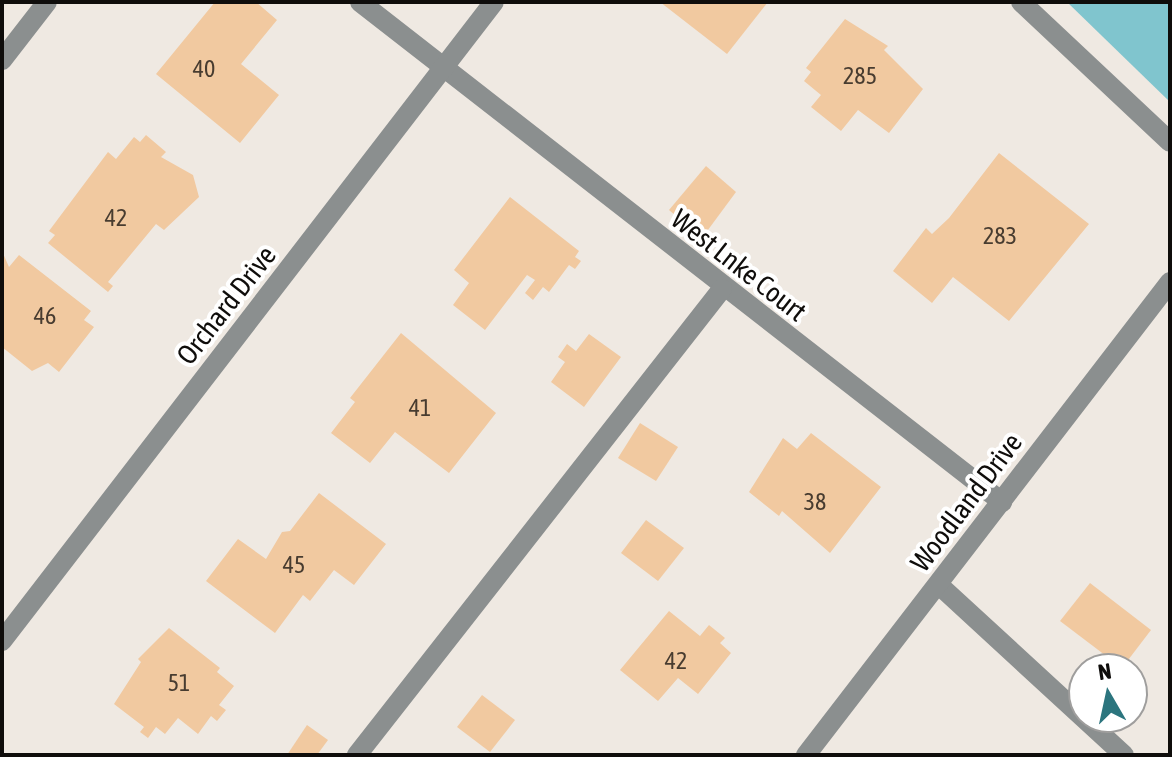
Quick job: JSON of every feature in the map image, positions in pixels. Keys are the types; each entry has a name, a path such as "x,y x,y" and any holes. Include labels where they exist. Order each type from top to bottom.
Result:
{"street":[{"path":"2,60 47,2"},
{"name":"West Lnke Court","path":"360,2 722,289 1002,502"},
{"name":"Orchard Drive","path":"2,641 494,2"},
{"path":"1021,2 1170,142"},
{"name":"Woodland Drive","path":"806,755 1170,282"},
{"path":"357,755 722,289"},
{"path":"939,585 1124,755"}],"water":[{"path":"1067,2 1170,2 1170,102"}],"building":[{"path":"215,2 256,2 277,20 241,64 279,95 240,143 156,74"},
{"path":"660,2 768,2 727,54"},
{"path":"845,19 888,46 884,50 923,89 889,133 858,110 841,131 811,107 821,95 804,81 811,72 806,68"},
{"path":"146,135 166,152 161,157 193,175 199,197 164,230 156,224 108,282 113,286 108,292 48,243 55,235 49,231 108,152 116,159 134,137 140,142"},
{"path":"999,153 1089,224 1009,321 953,277 932,303 893,271 926,228 932,234 949,218"},
{"path":"706,166 736,192 702,238 669,210"},
{"path":"510,197 579,251 575,257 581,261 575,269 569,265 549,292 543,287 533,300 525,293 535,280 527,275 485,330 453,305 469,283 454,270"},
{"path":"2,251 9,267 19,255 91,311 84,320 94,327 59,372 48,363 32,371 2,347"},
{"path":"401,333 496,413 449,473 395,432 370,463 331,433 355,402 350,398"},
{"path":"589,334 621,357 584,407 551,382 565,362 558,357 567,344 576,351"},
{"path":"640,423 678,447 656,481 618,458"},
{"path":"811,433 881,487 830,553 782,511 779,516 749,492 783,438 797,449"},
{"path":"319,493 386,544 354,585 334,570 310,601 303,595 275,633 206,581 238,539 266,559 282,532 290,531"},
{"path":"646,520 684,548 658,581 621,553"},
{"path":"1090,583 1151,630 1133,653 1102,653 1060,621"},
{"path":"669,611 700,636 709,625 725,638 720,643 731,653 698,694 678,678 658,701 620,670"},
{"path":"169,628 220,668 217,672 234,686 219,705 226,710 217,721 211,716 198,734 178,718 165,734 156,727 148,738 140,732 144,727 114,704 141,662 138,659"},
{"path":"482,695 515,720 490,752 457,727"},
{"path":"307,725 328,740 317,755 287,755"}]}
